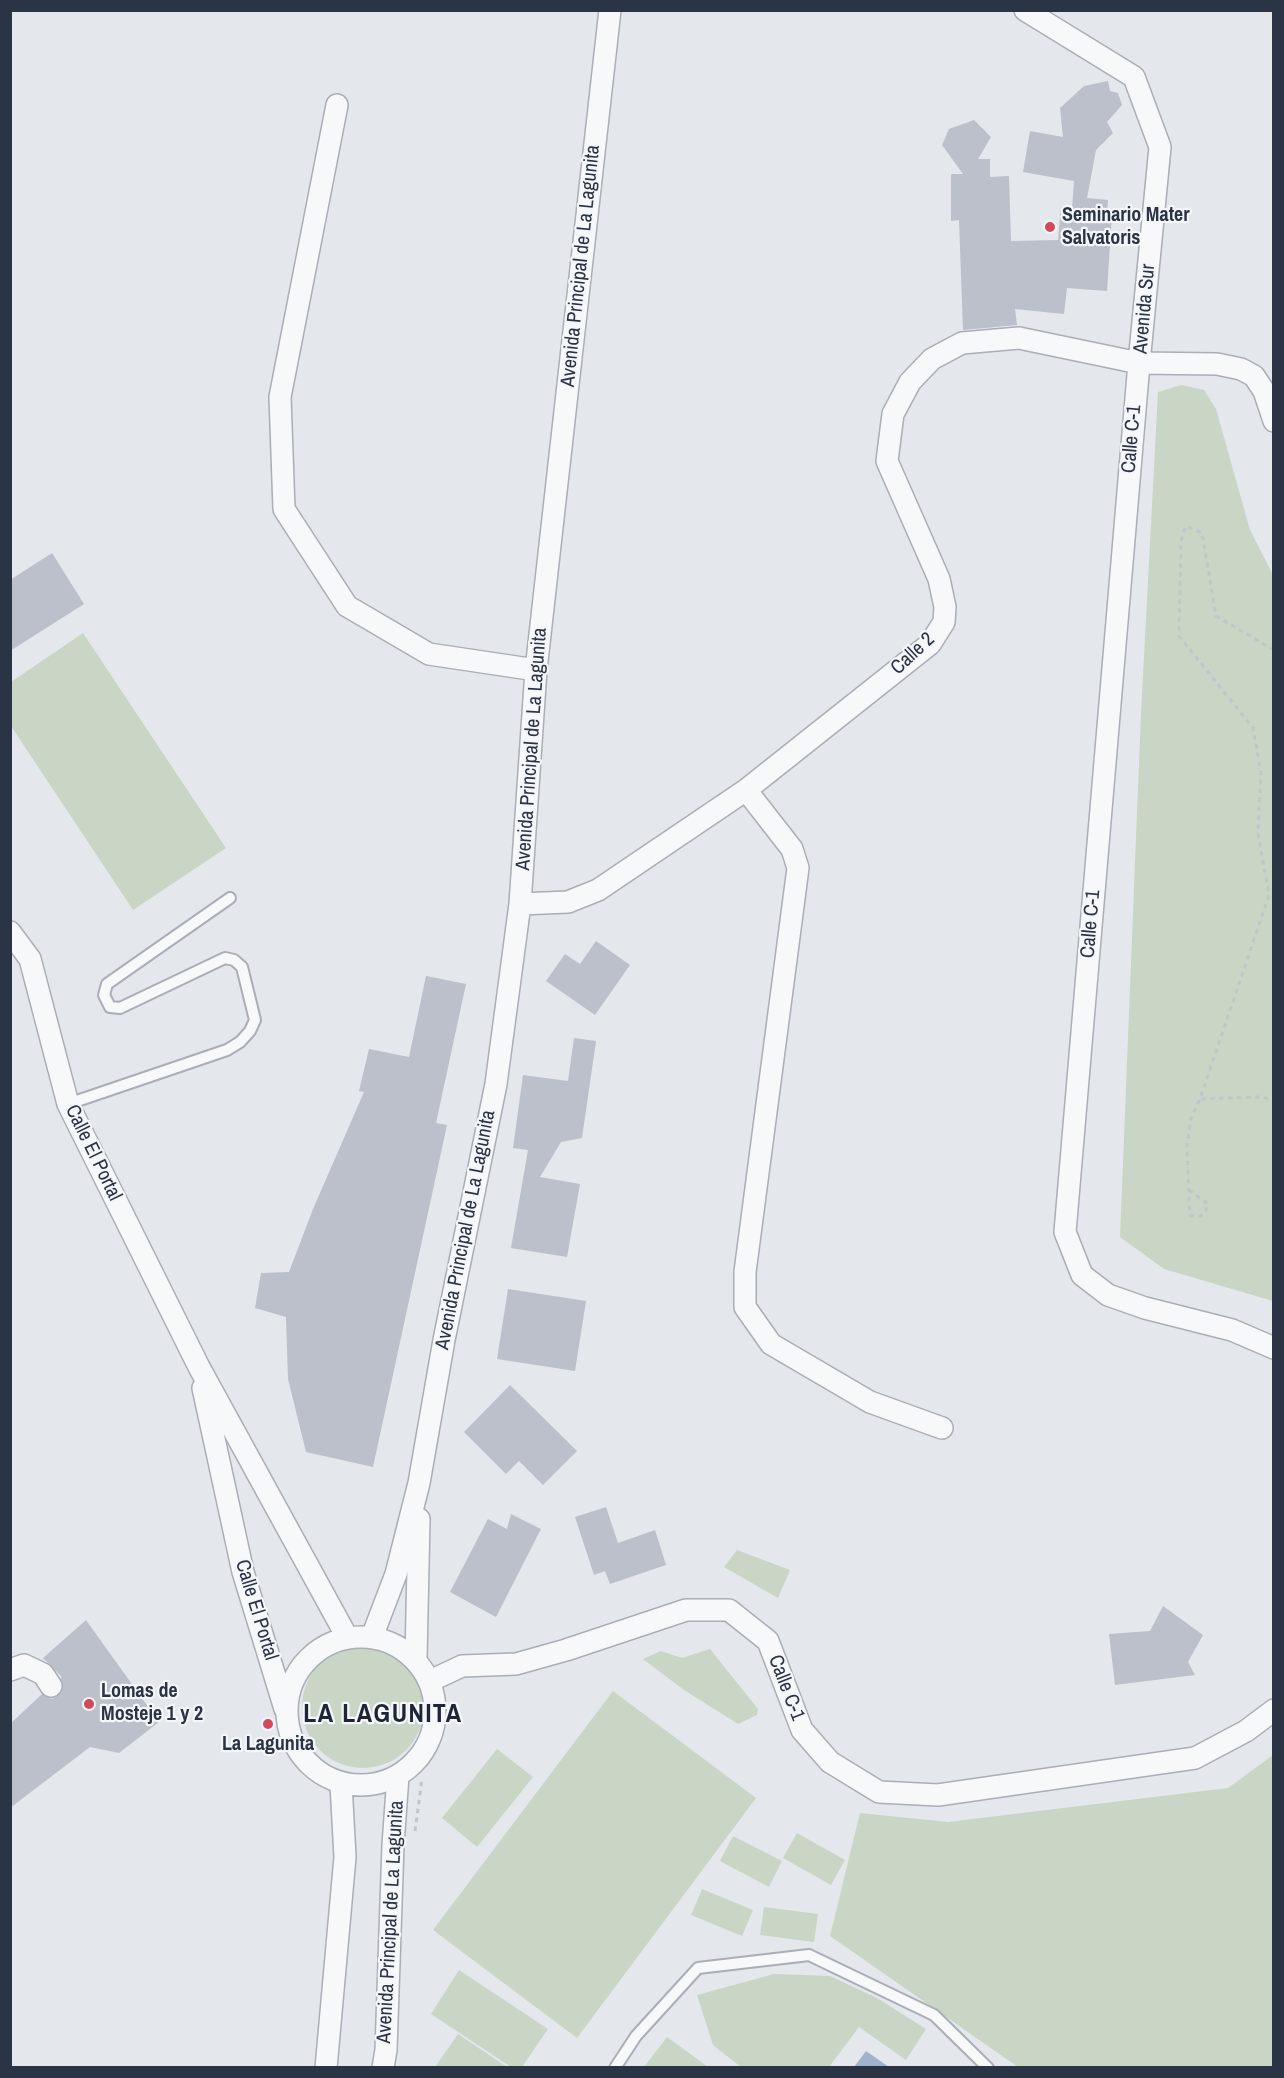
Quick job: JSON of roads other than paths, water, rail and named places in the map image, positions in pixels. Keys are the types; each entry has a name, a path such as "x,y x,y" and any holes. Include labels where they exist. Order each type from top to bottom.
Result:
{"street":[{"name":"Avenida Principal de La Lagunita","path":"372,1636 396,1574 419,1483 444,1340 496,1084 520,904 536,670 610,10"},
{"name":"Avenida Sur","path":"1025,10 1134,77 1154,128 1160,147 1138,363 1217,364 1241,369 1254,376 1264,391 1274,421"},
{"path":"337,105 280,397 284,509 347,606 429,654 536,670"},
{"name":"Calle 2","path":"520,904 568,902 598,890 746,790 930,644 944,622 945,607 939,579 887,461 893,414 910,382 932,359 962,343 1019,338 1138,363"},
{"name":"Calle C-1","path":"1138,363 1065,1232 1082,1275 1108,1294 1145,1308 1232,1330 1274,1348"},
{"path":"746,790 792,849 798,868 745,1272 746,1307 771,1344 870,1402 942,1428"},
{"name":"Calle El Portal","path":"10,932 30,959 68,1104 199,1367 347,1637"},
{"name":"Calle El Portal","path":"199,1367 243,1572 286,1711"},
{"name":"Avenida Principal de La Lagunita","path":"416,1659 419,1483"},
{"name":"Calle C-1","path":"430,1681 462,1666 516,1664 686,1610 729,1610 768,1641 802,1730 830,1762 879,1792 938,1795 1195,1758 1246,1731 1274,1710"},
{"name":"Avenida Principal de La Lagunita","path":"372,1636 396,1644 416,1659 430,1681 436,1717 424,1751 398,1776 341,1784 319,1774 302,1758 290,1738 286,1711 294,1677 316,1651 347,1637 372,1636"},
{"path":"10,1670 24,1665 43,1674 51,1686"},
{"name":"Avenida Principal de La Lagunita","path":"383,2067 386,2050 393,1845 398,1776"},
{"path":"326,2067 345,1857 341,1784"}],"lane":[{"path":"68,1104 227,1050 240,1042 250,1031 255,1020 242,967 234,960 225,958 120,1008 110,1007 104,995 107,984 230,898"},
{"path":"615,2067 636,2036 698,1968 809,1955 934,2015 988,2067"}],"water":[{"path":"866,2051 889,2067 854,2067"}],"place":[{"name":"Seminario Mater Salvatoris","path":"1050,227"},
{"name":"Lomas de Mosteje 1 y 2","path":"89,1704"},
{"name":"La Lagunita","path":"268,1724"}],"district":[{"name":"LA LAGUNITA","path":"383,1715"}]}
